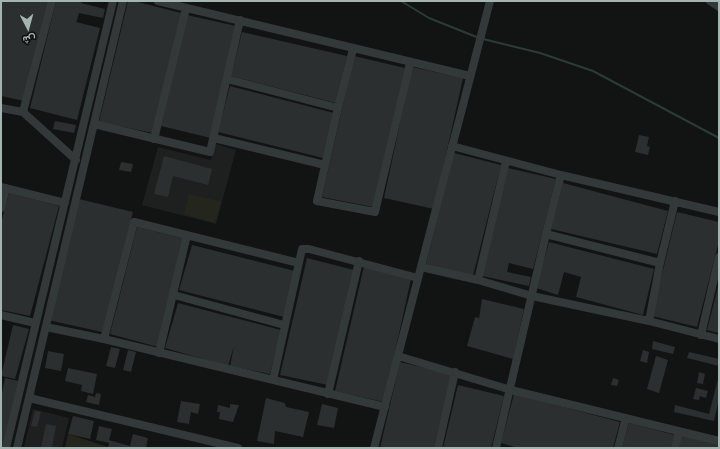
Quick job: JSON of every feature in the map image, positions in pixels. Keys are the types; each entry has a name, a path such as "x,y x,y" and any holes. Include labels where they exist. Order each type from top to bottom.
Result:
{"street":[{"path":"23,112 52,1"},
{"path":"6,448 113,1"},
{"path":"17,448 123,1"},
{"path":"158,1 410,63 470,76"},
{"path":"374,448 490,1"},
{"path":"710,1 719,7"},
{"path":"154,139 186,8"},
{"path":"94,124 210,152 240,20"},
{"path":"354,49 338,108 317,201 375,212 410,63"},
{"path":"227,79 338,108"},
{"path":"1,108 23,112 76,160"},
{"path":"214,138 325,165"},
{"path":"452,146 561,175 719,212"},
{"path":"478,280 506,161"},
{"path":"498,448 546,234 561,175"},
{"path":"1,208 4,187 65,203"},
{"path":"649,321 660,263 675,201"},
{"path":"104,339 134,222 299,263"},
{"path":"546,234 660,263"},
{"path":"159,353 174,295 187,235"},
{"path":"273,380 302,249 309,249 358,261 418,278"},
{"path":"701,335 719,257"},
{"path":"328,394 358,261"},
{"path":"421,267 478,280 532,296 649,321 719,339"},
{"path":"174,295 284,325"},
{"path":"1,314 36,323"},
{"path":"46,327 104,339 385,407"},
{"path":"398,356 511,390 719,441"},
{"path":"438,448 455,372"},
{"path":"18,396 26,392 29,398 238,448"},
{"path":"618,448 626,418"},
{"path":"675,448 679,431"}],"shaded area":[{"path":"216,144 236,150 216,224 142,205 158,147 211,160"},
{"path":"189,194 221,202 215,223 184,214"},
{"path":"33,409 69,418 62,448 24,448"},
{"path":"68,434 108,447 108,448 65,448"}],"building":[{"path":"1,1 49,1 24,101 1,96"},
{"path":"56,1 82,1 81,3 105,9 103,18 79,13 76,22 100,28 77,120 30,108"},
{"path":"128,1 134,1 181,13 153,133 99,122"},
{"path":"187,15 236,26 211,138 161,126"},
{"path":"242,32 347,56 336,103 231,76"},
{"path":"354,56 405,68 373,207 322,197"},
{"path":"412,67 463,78 434,209 384,198"},
{"path":"230,86 334,113 323,158 218,132"},
{"path":"55,121 76,125 74,133 53,129"},
{"path":"639,135 649,137 647,146 650,147 648,155 635,152"},
{"path":"454,153 501,165 473,276 426,264"},
{"path":"164,156 212,169 208,185 173,176 168,197 154,194"},
{"path":"121,162 133,164 131,172 119,170"},
{"path":"508,168 556,179 533,269 509,263 507,272 531,277 529,286 482,276"},
{"path":"563,183 668,211 657,254 551,229"},
{"path":"9,193 59,206 30,316 1,310 1,223"},
{"path":"79,199 133,212 102,332 48,320"},
{"path":"677,212 719,222 719,241 697,327 652,316"},
{"path":"137,227 185,239 158,347 110,334"},
{"path":"549,242 654,269 643,315 576,297 581,277 564,272 558,295 536,288"},
{"path":"192,245 295,271 284,317 179,290"},
{"path":"307,258 354,270 328,385 280,375"},
{"path":"364,266 411,279 384,402 335,391"},
{"path":"719,283 719,330 718,333 707,330"},
{"path":"482,299 524,309 513,359 467,346 475,317 479,318"},
{"path":"178,303 281,330 270,374 230,366 234,346 228,366 165,348"},
{"path":"13,325 29,329 15,379 1,376"},
{"path":"653,341 675,347 673,354 652,349"},
{"path":"111,347 120,349 115,368 106,366"},
{"path":"128,350 136,352 131,372 123,370"},
{"path":"643,350 649,352 647,363 640,361"},
{"path":"48,351 64,354 61,371 45,368"},
{"path":"689,352 719,359 719,366 687,358"},
{"path":"656,356 668,360 659,393 647,389"},
{"path":"400,362 451,374 434,448 380,448"},
{"path":"68,368 97,374 93,394 81,391 82,385 65,381"},
{"path":"699,372 705,374 703,384 697,383"},
{"path":"719,375 719,399 714,421 674,412 675,405 709,414"},
{"path":"5,378 18,381 4,448 1,448 1,397"},
{"path":"613,378 619,380 617,386 611,385"},
{"path":"458,385 504,396 491,448 443,448"},
{"path":"696,388 708,391 706,398 700,396 699,400 693,399"},
{"path":"96,393 101,394 99,405 86,402 88,395 95,397"},
{"path":"514,394 620,422 613,448 518,448 501,443"},
{"path":"266,398 285,403 286,407 309,412 303,437 275,431 274,444 257,441"},
{"path":"181,401 200,404 198,414 191,412 189,424 177,422"},
{"path":"230,404 239,405 233,422 219,419 220,412 217,412 218,405 230,408"},
{"path":"322,404 338,408 334,428 317,425"},
{"path":"35,411 41,412 37,427 31,426"},
{"path":"73,416 94,421 90,439 68,434"},
{"path":"629,423 675,435 671,448 622,448"},
{"path":"46,424 56,426 52,448 41,448"},
{"path":"99,426 112,429 109,440 130,446 133,434 148,438 146,448 108,448 109,443 96,440"},
{"path":"682,433 719,443 719,448 678,448"}],"waterway":[{"path":"401,1 429,18 479,38"},
{"path":"483,39 540,53 593,71 719,138"}]}
